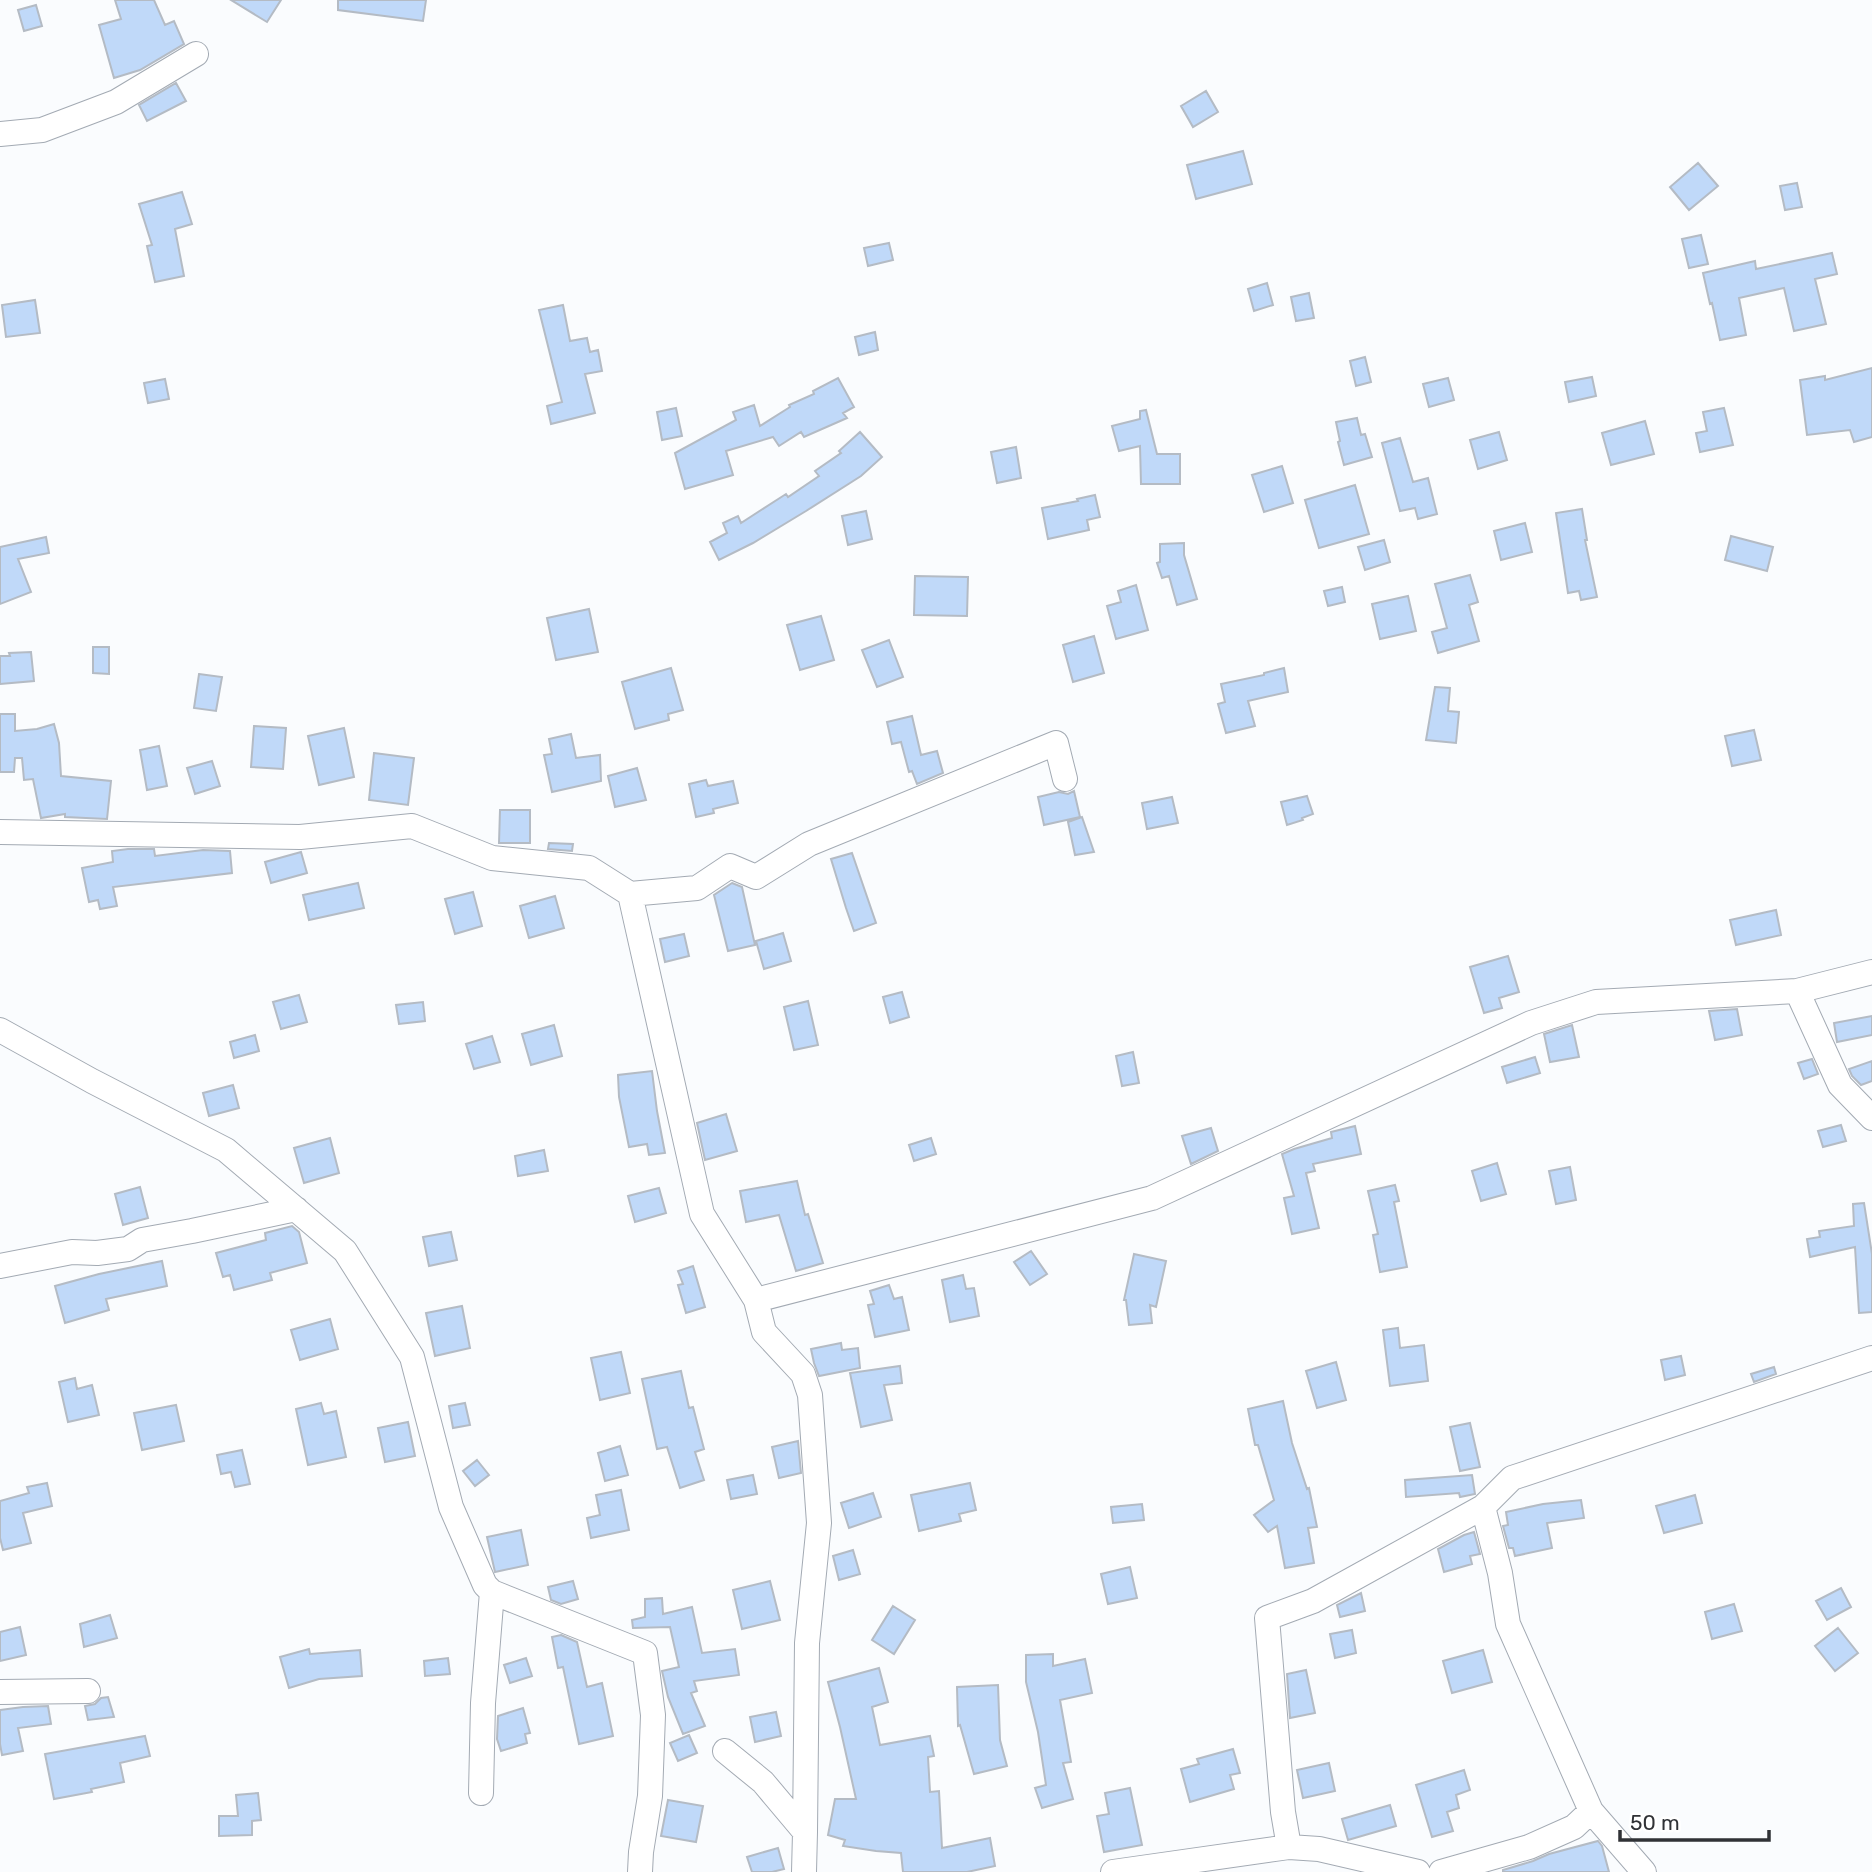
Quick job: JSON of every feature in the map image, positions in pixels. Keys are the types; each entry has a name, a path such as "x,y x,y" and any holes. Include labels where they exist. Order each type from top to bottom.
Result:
{"street":[{"path":"0,134 42,130 116,102 196,54"},
{"path":"0,832 300,837 412,826 492,858 589,868 630,894 697,888 730,866 756,877 809,844 1056,743 1065,779"},
{"path":"630,894 702,1214 756,1300 764,1332 803,1374 810,1395 819,1523 807,1643 804,1872"},
{"path":"756,1300 1152,1198 1531,1023 1596,1002 1797,991 1872,972"},
{"path":"1797,991 1840,1085 1872,1118"},
{"path":"0,1030 226,1150 345,1251 412,1357 452,1507 485,1584 492,1592 645,1653 653,1715 650,1796 640,1872"},
{"path":"0,1266 72,1252 128,1250 142,1240 296,1209"},
{"path":"1289,1847 1283,1812 1267,1618 1313,1601 1483,1507 1512,1478 1872,1358"},
{"path":"1483,1507 1500,1573 1508,1624 1591,1811 1644,1872"},
{"path":"481,1793 483,1703 492,1592"},
{"path":"0,1692 88,1691"},
{"path":"725,1751 763,1782 804,1832"},
{"path":"1441,1872 1529,1847 1573,1827 1591,1811"},
{"path":"1113,1872 1289,1847 1319,1849 1418,1872"}],"building":[{"path":"115,0 154,0 165,25 174,21 184,44 140,70 114,78 99,25 121,19"},
{"path":"231,0 281,0 267,22"},
{"path":"338,0 426,0 423,21 338,10"},
{"path":"36,5 42,26 24,31 18,10"},
{"path":"176,83 186,101 147,121 139,105"},
{"path":"1206,91 1218,112 1193,127 1181,106"},
{"path":"1243,151 1252,184 1196,199 1187,165"},
{"path":"1698,163 1718,186 1689,210 1670,187"},
{"path":"1797,183 1802,207 1785,210 1780,186"},
{"path":"182,192 192,224 175,229 184,276 155,282 147,246 152,245 139,204"},
{"path":"1701,235 1708,264 1689,268 1682,239"},
{"path":"889,243 893,260 868,266 864,248"},
{"path":"1832,253 1837,274 1815,279 1826,324 1794,331 1784,288 1739,298 1746,335 1720,340 1703,273 1755,261 1756,269"},
{"path":"1267,283 1273,305 1254,311 1248,289"},
{"path":"1309,293 1314,318 1296,321 1291,297"},
{"path":"35,300 40,333 6,337 2,305"},
{"path":"563,305 570,341 587,338 590,352 598,350 602,371 585,374 595,413 551,424 547,406 562,402 539,310"},
{"path":"875,332 878,350 859,355 855,337"},
{"path":"1365,357 1371,382 1356,386 1350,361"},
{"path":"1872,368 1872,437 1854,442 1850,430 1807,435 1800,380 1825,376 1825,380"},
{"path":"1592,377 1596,396 1569,402 1565,382"},
{"path":"838,378 854,407 843,413 847,418 804,437 801,432 779,446 773,437 726,451 733,475 685,489 675,453 736,420 733,412 754,405 760,426 790,407 789,405 814,394 813,391"},
{"path":"1448,378 1454,400 1429,407 1423,384"},
{"path":"165,379 169,399 148,403 144,383"},
{"path":"676,408 682,436 662,440 657,412"},
{"path":"1724,408 1733,445 1700,452 1696,433 1707,431 1703,412"},
{"path":"1146,410 1157,454 1180,454 1180,484 1141,484 1140,446 1119,451 1112,426 1140,419 1140,411"},
{"path":"1357,418 1361,435 1365,434 1372,457 1344,465 1336,422"},
{"path":"1645,421 1654,454 1611,465 1602,433"},
{"path":"860,432 882,457 861,476 806,511 719,560 710,542 727,533 723,523 738,516 741,523 786,494 788,497 819,476 815,471 841,453 839,451"},
{"path":"1499,432 1507,460 1478,469 1470,440"},
{"path":"1400,438 1413,482 1428,478 1437,514 1418,519 1415,508 1400,511 1382,443"},
{"path":"1016,447 1021,478 997,483 991,452"},
{"path":"1282,466 1293,503 1264,512 1252,475"},
{"path":"1355,485 1369,534 1319,548 1305,500"},
{"path":"1095,495 1100,517 1087,520 1089,530 1048,539 1042,508"},
{"path":"1582,509 1585,540 1597,597 1581,600 1579,591 1568,593 1556,513"},
{"path":"866,511 872,539 848,545 842,516"},
{"path":"1525,523 1532,552 1501,560 1494,531"},
{"path":"1731,536 1773,547 1767,571 1725,560"},
{"path":"46,537 49,553 18,559 31,592 0,604 0,547"},
{"path":"1384,540 1390,562 1365,570 1358,547"},
{"path":"1184,543 1184,555 1197,599 1177,605 1169,576 1162,578 1157,563 1160,562 1160,544"},
{"path":"1470,575 1478,602 1469,605 1479,641 1438,653 1432,632 1447,628 1435,584"},
{"path":"915,576 968,577 967,616 914,615"},
{"path":"1136,585 1148,630 1116,639 1107,606 1121,602 1118,591"},
{"path":"1342,587 1345,602 1328,606 1324,591"},
{"path":"1408,596 1416,631 1380,639 1372,604"},
{"path":"589,609 598,652 556,660 547,618"},
{"path":"821,616 834,660 800,670 787,625"},
{"path":"1094,636 1104,673 1073,682 1063,645"},
{"path":"889,640 903,677 877,687 862,650"},
{"path":"93,647 109,647 109,674 93,673"},
{"path":"31,652 34,681 0,684 0,656"},
{"path":"671,668 683,710 668,714 669,720 635,729 622,682"},
{"path":"1284,668 1288,692 1248,701 1255,726 1226,733 1218,704 1225,702 1221,684"},
{"path":"199,674 222,677 216,711 194,708"},
{"path":"1435,687 1450,688 1448,711 1459,712 1456,743 1426,740"},
{"path":"0,714 15,714 15,731 54,724 59,743 61,776 111,781 107,819 65,817 65,814 41,818 33,779 24,780 22,758 15,758 14,772 0,772"},
{"path":"912,716 921,755 937,751 943,773 917,784 912,771 909,772 901,742 892,744 887,722"},
{"path":"254,726 286,728 283,769 251,767"},
{"path":"344,728 354,777 319,785 308,736"},
{"path":"1754,730 1761,760 1732,766 1725,736"},
{"path":"571,734 576,758 600,755 601,781 552,792 544,755 552,754 549,739"},
{"path":"159,746 167,786 147,790 140,750"},
{"path":"374,753 414,758 408,805 369,800"},
{"path":"212,761 220,786 195,794 187,768"},
{"path":"637,768 646,800 615,807 608,776"},
{"path":"706,780 708,786 733,781 738,803 713,809 714,813 696,817 689,784"},
{"path":"1074,791 1080,817 1044,825 1038,797"},
{"path":"1307,796 1313,814 1287,825 1281,802"},
{"path":"1172,797 1178,823 1147,829 1142,803"},
{"path":"500,810 530,810 530,843 499,843"},
{"path":"1082,817 1094,852 1075,855 1068,822"},
{"path":"549,843 573,844 572,851 548,849"},
{"path":"154,849 155,856 203,850 230,851 232,873 113,887 117,906 100,909 98,900 89,902 82,868 113,862 112,851"},
{"path":"301,852 307,873 271,883 265,862"},
{"path":"852,853 876,923 854,931 831,859"},
{"path":"358,883 364,908 309,920 303,895"},
{"path":"732,883 742,887 755,945 728,951 714,895"},
{"path":"473,892 482,926 455,934 445,899"},
{"path":"555,896 564,928 529,938 520,906"},
{"path":"1776,910 1781,935 1736,945 1730,920"},
{"path":"783,933 791,961 764,969 756,941"},
{"path":"684,934 689,956 665,962 660,939"},
{"path":"1508,956 1519,992 1499,998 1502,1008 1484,1013 1470,967"},
{"path":"902,992 909,1017 890,1023 883,997"},
{"path":"299,995 307,1022 281,1029 273,1002"},
{"path":"808,1001 818,1045 794,1050 784,1007"},
{"path":"423,1002 425,1021 399,1024 396,1005"},
{"path":"1737,1009 1742,1035 1715,1040 1709,1011"},
{"path":"1872,1016 1872,1035 1837,1042 1834,1023"},
{"path":"554,1025 562,1056 531,1065 522,1034"},
{"path":"1572,1025 1579,1057 1550,1062 1544,1034"},
{"path":"255,1035 259,1051 234,1058 230,1042"},
{"path":"492,1036 500,1062 474,1069 466,1044"},
{"path":"1133,1052 1139,1083 1122,1086 1116,1056"},
{"path":"1535,1057 1540,1073 1507,1083 1502,1067"},
{"path":"1812,1059 1818,1074 1804,1079 1798,1063"},
{"path":"1872,1061 1872,1081 1861,1085 1849,1069"},
{"path":"652,1071 665,1153 649,1155 647,1144 629,1147 619,1097 618,1075"},
{"path":"233,1085 239,1108 209,1116 203,1093"},
{"path":"726,1114 737,1151 705,1160 697,1123"},
{"path":"1841,1125 1846,1141 1823,1147 1818,1131"},
{"path":"1355,1126 1361,1154 1313,1164 1315,1171 1306,1173 1319,1228 1292,1234 1284,1198 1294,1196 1282,1154 1332,1138 1331,1132"},
{"path":"1211,1128 1218,1151 1191,1164 1182,1136"},
{"path":"330,1138 339,1173 304,1183 294,1148"},
{"path":"931,1138 936,1154 914,1161 909,1145"},
{"path":"544,1150 548,1171 518,1176 515,1156"},
{"path":"1497,1163 1506,1194 1481,1201 1472,1171"},
{"path":"1570,1167 1576,1200 1556,1204 1549,1171"},
{"path":"797,1181 805,1215 808,1214 823,1263 796,1271 779,1215 746,1222 740,1191"},
{"path":"1395,1185 1399,1201 1394,1202 1407,1267 1380,1272 1373,1235 1378,1234 1368,1191"},
{"path":"140,1187 148,1218 123,1225 115,1194"},
{"path":"659,1188 666,1213 635,1222 628,1196"},
{"path":"1864,1203 1872,1254 1872,1312 1859,1313 1855,1247 1810,1257 1807,1239 1820,1237 1819,1231 1854,1226 1853,1204"},
{"path":"292,1226 299,1232 307,1263 270,1273 272,1280 234,1290 230,1275 223,1277 216,1253 266,1240 265,1233"},
{"path":"451,1232 457,1260 429,1266 423,1237"},
{"path":"1031,1251 1047,1274 1030,1285 1014,1262"},
{"path":"1134,1254 1166,1261 1156,1307 1150,1305 1152,1323 1129,1325 1124,1300"},
{"path":"162,1261 167,1286 106,1299 109,1310 65,1323 55,1286"},
{"path":"693,1266 705,1307 686,1313 678,1285 683,1284 678,1271"},
{"path":"963,1275 966,1289 974,1288 979,1316 950,1322 942,1280"},
{"path":"889,1285 894,1299 902,1297 909,1330 875,1337 868,1305 874,1304 870,1291"},
{"path":"462,1306 470,1348 435,1356 426,1313"},
{"path":"330,1319 338,1349 300,1360 291,1330"},
{"path":"1398,1328 1400,1348 1424,1345 1428,1381 1390,1386 1383,1330"},
{"path":"841,1343 842,1350 858,1348 860,1368 819,1376 811,1349"},
{"path":"621,1352 630,1393 600,1400 591,1358"},
{"path":"1681,1356 1685,1375 1665,1380 1661,1360"},
{"path":"1336,1362 1346,1400 1317,1408 1306,1371"},
{"path":"900,1366 902,1383 884,1385 892,1420 861,1427 850,1373"},
{"path":"1774,1367 1776,1374 1754,1382 1751,1374"},
{"path":"681,1371 689,1408 693,1407 704,1449 695,1452 704,1480 680,1488 667,1447 657,1449 642,1379"},
{"path":"75,1378 77,1389 92,1385 99,1415 68,1422 59,1382"},
{"path":"1283,1401 1292,1443 1307,1489 1309,1488 1317,1527 1308,1528 1314,1563 1285,1568 1277,1526 1268,1532 1254,1515 1274,1500 1258,1445 1255,1445 1248,1409"},
{"path":"321,1403 324,1414 336,1411 346,1457 308,1465 296,1409"},
{"path":"465,1403 470,1425 453,1428 449,1406"},
{"path":"176,1405 184,1441 142,1450 134,1413"},
{"path":"408,1422 415,1456 385,1462 378,1428"},
{"path":"1470,1423 1480,1467 1460,1471 1450,1427"},
{"path":"798,1441 801,1473 779,1478 772,1447"},
{"path":"620,1446 628,1475 605,1481 598,1453"},
{"path":"242,1450 250,1484 235,1487 231,1472 221,1474 217,1455"},
{"path":"477,1460 489,1475 475,1486 463,1471"},
{"path":"753,1475 757,1494 731,1499 727,1480"},
{"path":"1472,1475 1475,1494 1460,1497 1459,1493 1406,1497 1405,1480"},
{"path":"47,1483 52,1506 23,1513 31,1543 3,1550 0,1538 0,1501 29,1493 27,1487"},
{"path":"970,1483 976,1510 959,1514 961,1521 919,1531 911,1495"},
{"path":"621,1490 629,1530 591,1538 587,1518 600,1515 596,1495"},
{"path":"873,1493 881,1517 849,1528 841,1503"},
{"path":"1695,1495 1702,1523 1664,1533 1656,1506"},
{"path":"1581,1500 1584,1518 1547,1523 1552,1548 1515,1556 1513,1548 1509,1548 1503,1526 1508,1525 1506,1512"},
{"path":"1142,1504 1144,1520 1113,1523 1111,1507"},
{"path":"521,1530 528,1565 495,1572 487,1537"},
{"path":"1474,1532 1480,1554 1470,1556 1472,1564 1444,1572 1438,1549"},
{"path":"853,1550 860,1574 839,1580 833,1556"},
{"path":"1130,1567 1137,1598 1108,1604 1101,1574"},
{"path":"573,1581 578,1599 561,1604 551,1600 548,1587"},
{"path":"770,1581 780,1620 742,1629 733,1590"},
{"path":"1841,1588 1851,1607 1827,1620 1816,1601"},
{"path":"1361,1593 1365,1611 1340,1617 1337,1605"},
{"path":"662,1598 663,1614 692,1607 702,1653 735,1649 739,1675 694,1681 697,1691 691,1693 705,1726 683,1734 668,1697 662,1671 679,1667 670,1627 633,1628 632,1620 645,1617 645,1599"},
{"path":"1734,1604 1742,1631 1712,1639 1705,1612"},
{"path":"893,1606 915,1620 894,1654 872,1640"},
{"path":"110,1615 117,1638 84,1647 80,1624"},
{"path":"20,1627 26,1655 0,1661 0,1632"},
{"path":"1838,1628 1858,1653 1835,1671 1815,1646"},
{"path":"1352,1630 1356,1653 1335,1658 1330,1634"},
{"path":"561,1635 577,1642 587,1687 602,1683 613,1736 579,1744 563,1667 558,1668 552,1637"},
{"path":"309,1649 310,1654 360,1650 362,1676 319,1679 289,1688 280,1657"},
{"path":"1483,1650 1492,1682 1452,1693 1443,1661"},
{"path":"1053,1654 1053,1666 1085,1659 1092,1693 1060,1700 1071,1762 1063,1763 1073,1799 1042,1808 1035,1788 1046,1785 1038,1732 1026,1682 1026,1655"},
{"path":"448,1658 450,1674 425,1676 424,1661"},
{"path":"526,1658 532,1676 510,1683 504,1665"},
{"path":"879,1668 888,1702 872,1707 880,1745 930,1736 934,1756 928,1757 930,1792 939,1791 942,1848 990,1838 995,1866 967,1872 903,1872 901,1853 843,1846 845,1840 828,1835 835,1799 856,1799 828,1682"},
{"path":"1306,1670 1315,1713 1290,1718 1287,1674"},
{"path":"998,1685 1000,1740 1007,1766 974,1774 960,1725 958,1726 957,1687"},
{"path":"108,1697 114,1717 88,1720 85,1706"},
{"path":"48,1706 51,1724 18,1728 23,1751 2,1755 0,1710"},
{"path":"523,1708 530,1733 525,1734 527,1743 501,1751 497,1739 498,1716"},
{"path":"776,1712 781,1736 755,1742 750,1717"},
{"path":"689,1735 697,1753 678,1761 670,1743"},
{"path":"145,1736 150,1756 120,1763 124,1782 91,1789 92,1792 54,1799 45,1754"},
{"path":"1233,1749 1240,1773 1230,1775 1234,1789 1190,1802 1181,1769 1199,1764 1197,1759"},
{"path":"1329,1763 1335,1791 1303,1798 1297,1770"},
{"path":"1464,1770 1470,1790 1456,1795 1459,1808 1447,1812 1453,1831 1432,1837 1416,1785"},
{"path":"1130,1788 1142,1845 1104,1852 1097,1816 1109,1814 1105,1793"},
{"path":"258,1793 261,1820 252,1821 252,1835 219,1836 219,1816 238,1816 236,1795"},
{"path":"668,1800 703,1806 696,1842 661,1836"},
{"path":"1390,1805 1396,1826 1348,1840 1342,1819"},
{"path":"1598,1841 1609,1872 1503,1872 1549,1854"},
{"path":"778,1848 784,1869 752,1872 747,1857"}]}
